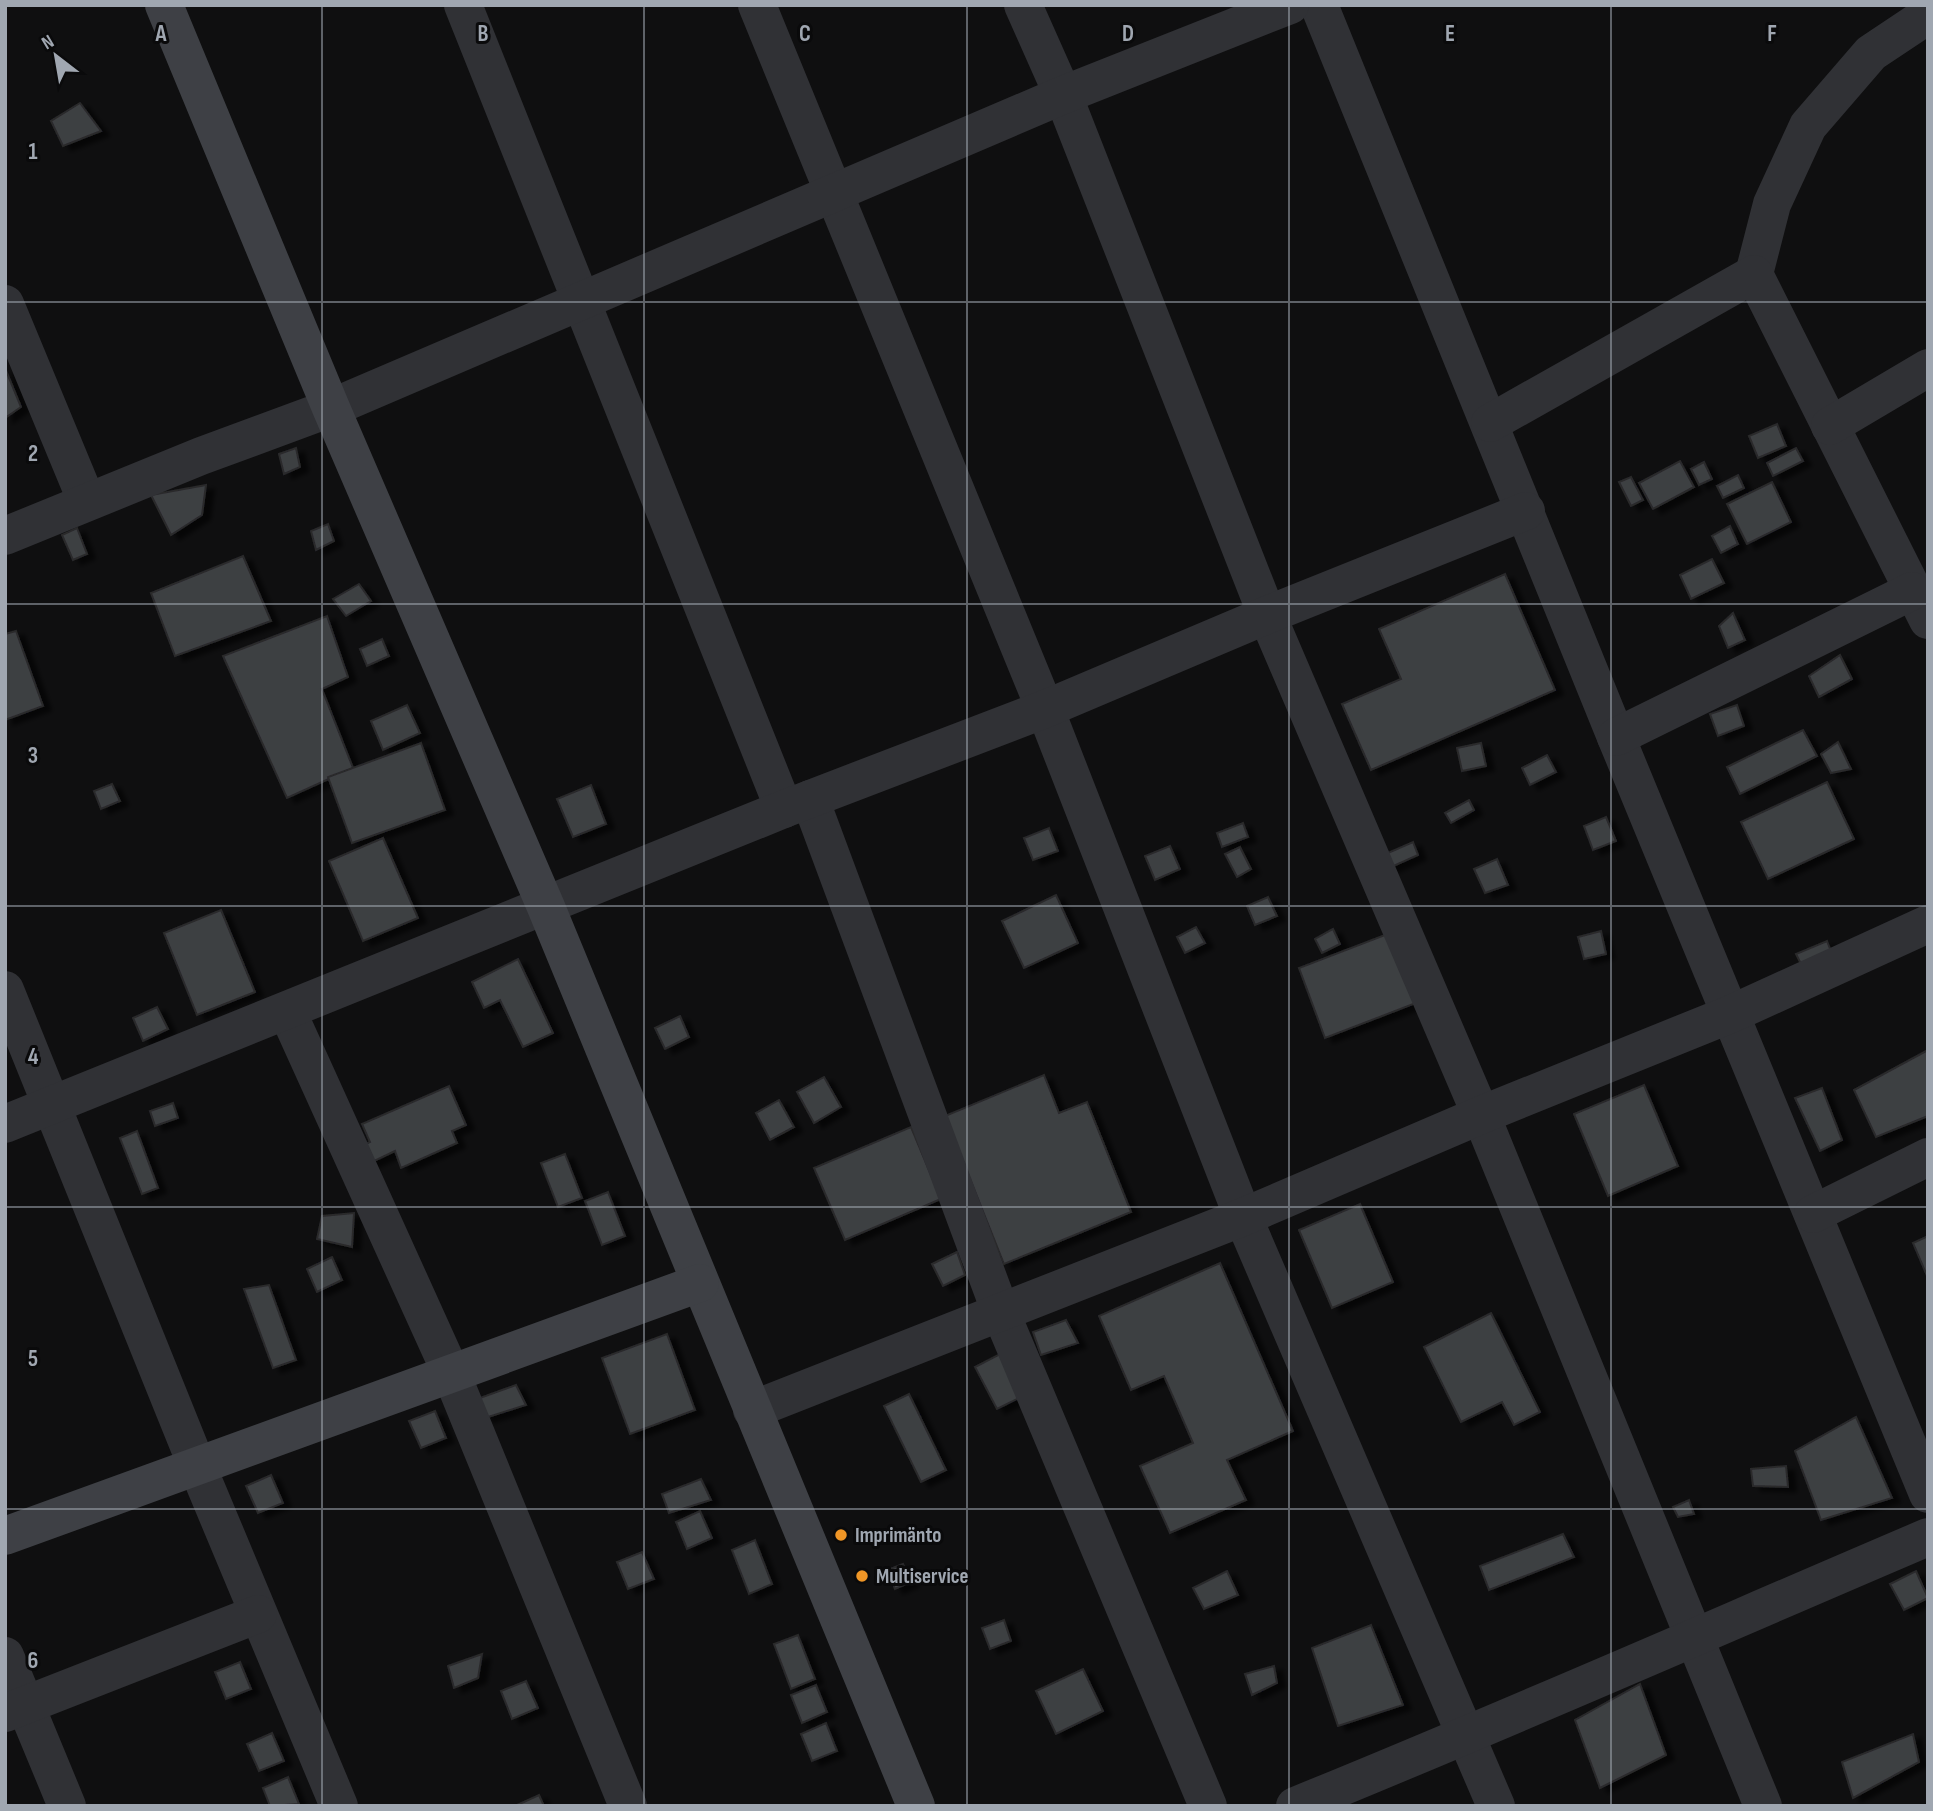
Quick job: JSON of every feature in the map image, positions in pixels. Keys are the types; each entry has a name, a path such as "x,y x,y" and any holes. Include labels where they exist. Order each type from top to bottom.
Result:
{"street":[{"path":"164,5 331,408 546,906 916,1806"},
{"path":"463,5 583,301 797,804 1001,1313 1208,1806"},
{"path":"757,5 1045,709 1243,1217 1496,1806"},
{"path":"1023,5 1063,95 1267,615 1481,1115 1763,1806"},
{"path":"5,536 201,456 331,408 1063,95 1290,5"},
{"path":"1319,5 1616,737 1928,1494"},
{"path":"1616,737 1920,606 1754,274 1772,205 1808,125 1871,53 1928,15"},
{"path":"1490,423 1754,274"},
{"path":"5,304 87,502"},
{"path":"1830,426 1928,368"},
{"path":"5,1124 797,804 1045,709 1267,615 1525,511"},
{"path":"752,1410 1243,1217 1481,1115 1731,1014 1928,924"},
{"path":"5,990 197,1466 339,1806"},
{"path":"287,1012 452,1373 628,1806"},
{"path":"1813,1214 1928,1157"},
{"path":"5,1536 700,1283"},
{"path":"1295,1806 1467,1736 1694,1636 1928,1538"},
{"path":"15,1709 258,1614"},
{"path":"5,1656 15,1709 67,1806"}],"building":[{"path":"80,103 101,131 63,146 51,121"},
{"path":"5,368 21,407 5,418"},
{"path":"1777,424 1786,446 1758,458 1749,436"},
{"path":"296,448 300,467 284,474 279,454"},
{"path":"1796,448 1803,461 1773,476 1767,463"},
{"path":"1680,461 1694,487 1653,509 1639,483"},
{"path":"1704,462 1712,479 1699,485 1691,469"},
{"path":"1738,475 1744,488 1723,498 1717,486"},
{"path":"1631,477 1643,500 1631,506 1619,482"},
{"path":"1772,482 1791,522 1747,544 1727,504"},
{"path":"206,485 202,515 171,535 151,495"},
{"path":"328,524 334,541 316,550 311,531"},
{"path":"1730,526 1738,544 1721,553 1712,536"},
{"path":"77,528 87,554 73,560 62,535"},
{"path":"243,556 271,621 175,656 151,593"},
{"path":"1712,559 1724,583 1691,599 1680,575"},
{"path":"1505,574 1555,690 1371,770 1342,704 1401,679 1379,629"},
{"path":"359,584 371,601 346,616 333,599"},
{"path":"1733,613 1745,640 1728,648 1719,626"},
{"path":"327,616 348,677 322,689 353,768 287,798 223,656"},
{"path":"16,631 43,706 5,720 5,634"},
{"path":"382,639 389,656 367,666 360,649"},
{"path":"1840,655 1852,679 1819,697 1809,676"},
{"path":"407,705 420,733 383,750 371,721"},
{"path":"1737,705 1744,726 1718,736 1710,714"},
{"path":"1803,730 1817,756 1740,794 1727,767"},
{"path":"1838,742 1851,769 1831,773 1821,754"},
{"path":"421,743 445,810 352,843 328,777"},
{"path":"1481,743 1486,766 1462,771 1457,748"},
{"path":"1547,755 1556,772 1530,785 1522,768"},
{"path":"1827,782 1854,839 1768,879 1741,822"},
{"path":"112,784 120,801 101,809 94,791"},
{"path":"591,785 606,824 573,837 557,799"},
{"path":"1469,800 1474,810 1451,823 1445,813"},
{"path":"1606,817 1616,841 1593,850 1584,826"},
{"path":"1243,823 1248,837 1222,847 1217,833"},
{"path":"1049,828 1058,851 1033,860 1024,838"},
{"path":"383,838 418,918 363,941 329,861"},
{"path":"1413,842 1418,855 1387,869 1381,856"},
{"path":"1170,846 1180,869 1155,880 1145,856"},
{"path":"1240,847 1251,869 1237,877 1225,854"},
{"path":"1497,859 1508,885 1485,893 1474,869"},
{"path":"1056,895 1078,943 1024,968 1002,921"},
{"path":"1268,897 1277,916 1255,925 1247,906"},
{"path":"221,910 255,992 197,1015 164,933"},
{"path":"1196,927 1205,943 1185,953 1177,937"},
{"path":"1333,929 1340,944 1322,953 1315,939"},
{"path":"1601,931 1606,954 1584,959 1578,937"},
{"path":"1390,933 1416,1003 1325,1038 1299,968"},
{"path":"1827,941 1834,959 1805,972 1796,954"},
{"path":"518,959 553,1033 523,1047 500,1000 484,1008 472,982"},
{"path":"157,1007 168,1029 143,1041 133,1018"},
{"path":"680,1016 689,1037 665,1049 655,1028"},
{"path":"1928,1050 1928,1116 1876,1137 1854,1090"},
{"path":"1044,1075 1059,1113 1087,1102 1131,1212 1004,1264 945,1116"},
{"path":"824,1077 841,1107 814,1123 797,1092"},
{"path":"1644,1085 1678,1166 1608,1196 1574,1114"},
{"path":"449,1086 466,1125 452,1131 457,1143 401,1168 395,1151 366,1165 359,1147 370,1142 362,1124"},
{"path":"1822,1088 1842,1140 1820,1151 1795,1098"},
{"path":"779,1100 794,1127 770,1140 756,1113"},
{"path":"173,1103 178,1118 155,1126 150,1111"},
{"path":"911,1127 941,1199 845,1240 814,1168"},
{"path":"137,1131 158,1188 142,1194 120,1138"},
{"path":"565,1154 582,1198 558,1207 541,1163"},
{"path":"608,1192 625,1236 602,1245 585,1201"},
{"path":"1360,1204 1393,1282 1332,1308 1299,1230"},
{"path":"354,1213 352,1247 317,1239 322,1216"},
{"path":"1928,1236 1928,1278 1913,1243"},
{"path":"957,1252 965,1275 943,1286 932,1264"},
{"path":"332,1257 342,1280 317,1292 307,1269"},
{"path":"1220,1263 1293,1431 1227,1460 1246,1500 1170,1533 1140,1466 1193,1443 1164,1376 1131,1390 1099,1316"},
{"path":"269,1285 296,1360 273,1368 244,1289"},
{"path":"1491,1313 1540,1412 1514,1425 1502,1402 1461,1422 1424,1347"},
{"path":"1066,1320 1078,1343 1041,1355 1033,1332"},
{"path":"667,1334 695,1410 630,1434 602,1358"},
{"path":"1002,1353 1025,1395 997,1409 975,1367"},
{"path":"516,1385 526,1405 485,1418 477,1399"},
{"path":"909,1394 946,1470 921,1482 884,1406"},
{"path":"435,1411 446,1438 421,1448 409,1421"},
{"path":"1856,1417 1892,1498 1821,1520 1795,1451"},
{"path":"1786,1466 1788,1487 1753,1486 1751,1469"},
{"path":"271,1475 283,1503 258,1513 246,1486"},
{"path":"701,1479 711,1500 669,1513 662,1494"},
{"path":"1689,1500 1694,1514 1678,1517 1673,1507"},
{"path":"700,1511 712,1538 687,1549 676,1522"},
{"path":"1563,1534 1574,1557 1489,1590 1480,1566"},
{"path":"755,1540 772,1584 749,1594 732,1550"},
{"path":"642,1552 654,1579 628,1589 617,1562"},
{"path":"903,1564 911,1582 895,1589 887,1570"},
{"path":"1227,1571 1238,1595 1204,1609 1193,1588"},
{"path":"1916,1571 1928,1598 1904,1610 1890,1584"},
{"path":"1004,1620 1011,1641 990,1649 982,1628"},
{"path":"1371,1625 1403,1705 1338,1726 1312,1648"},
{"path":"798,1635 815,1679 791,1689 774,1644"},
{"path":"482,1654 478,1678 454,1688 448,1666"},
{"path":"240,1662 251,1689 226,1699 215,1672"},
{"path":"1274,1666 1277,1683 1252,1695 1245,1674"},
{"path":"1083,1669 1103,1711 1056,1734 1036,1691"},
{"path":"526,1681 538,1708 512,1719 501,1691"},
{"path":"1640,1684 1666,1755 1600,1788 1575,1720"},
{"path":"816,1685 827,1712 802,1723 791,1695"},
{"path":"826,1723 837,1751 812,1761 801,1734"},
{"path":"272,1733 284,1761 259,1771 247,1744"},
{"path":"1913,1734 1919,1762 1853,1798 1842,1762"},
{"path":"288,1777 299,1804 270,1806 263,1788"},
{"path":"539,1795 544,1806 515,1806"}],"place":[{"name":"Imprimänto","path":"841,1535"},
{"name":"Multiservice","path":"862,1576"}]}
